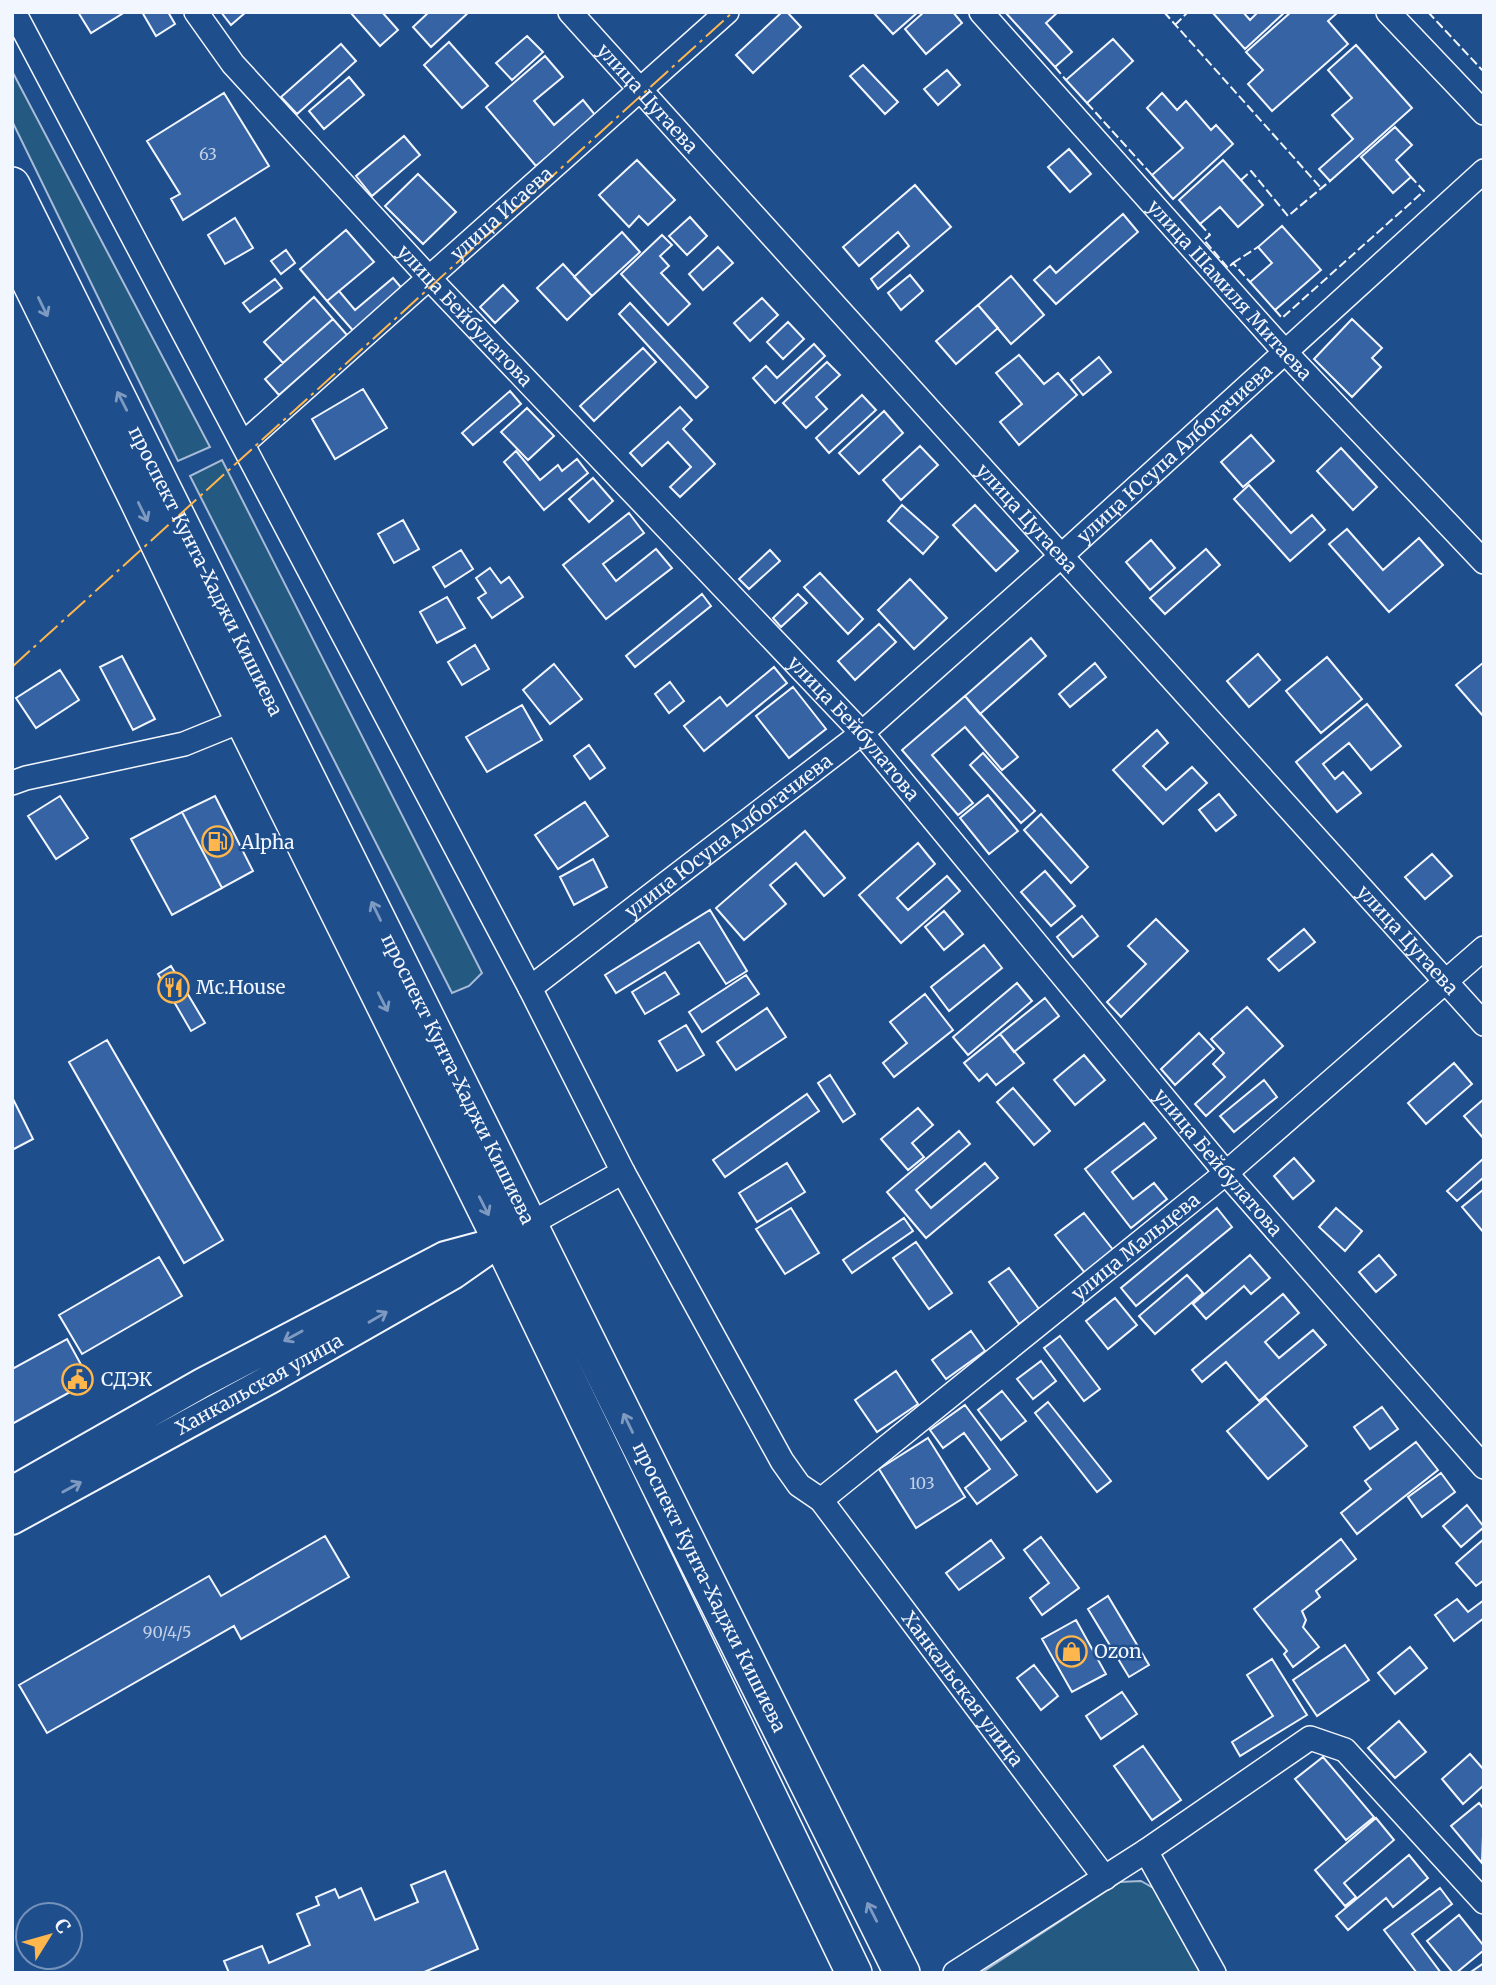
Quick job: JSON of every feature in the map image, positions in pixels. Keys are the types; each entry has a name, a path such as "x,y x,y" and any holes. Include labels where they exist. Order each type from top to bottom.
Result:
{"main road":[{"name":"проспект Кунта-Хаджи Кишиева","path":"12,185 329,816 854,1973"},
{"name":"проспект Кунта-Хаджи Кишиева","path":"13,248 243,720 516,1233 695,1561 902,1973"}],"street":[{"path":"14,12 244,443 530,988 623,1172 782,1461 799,1485 821,1500"},
{"name":"улица Бейбулатова","path":"197,12 233,64 430,279 862,733 1226,1173 1484,1467"},
{"name":"улица Цугаева","path":"570,12 1444,983 1484,1024"},
{"name":"улица Исаева","path":"244,443 727,12"},
{"name":"улица Шамиля Митаева","path":"981,12 1285,352 1484,562"},
{"path":"1388,12 1484,113"},
{"name":"улица Юсупа Албогачиева","path":"530,988 862,733 1060,557 1484,171"},
{"path":"12,783 184,744 243,720 329,816"},
{"name":"улица Мальцева","path":"821,1500 1226,1173 1484,947"},
{"path":"516,1233 623,1172"},
{"name":"Ханкальская улица","path":"12,1491 202,1383 445,1256 516,1233"},
{"name":"Ханкальская улица","path":"12,1520 270,1379 454,1274 516,1233"},
{"name":"Ханкальская улица","path":"821,1500 1105,1878"},
{"path":"955,1973 1146,1851 1310,1738 1345,1750 1484,1902"},
{"path":"1146,1851 1214,1973"}],"shaded area":[{"path":"12,71 210,447 178,461 12,121"},
{"path":"222,460 482,973 469,986 452,993 190,476"},
{"path":"1141,1881 1155,1889 1202,1973 981,1973 1120,1882"}],"building":[{"path":"78,12 125,12 91,33"},
{"path":"142,12 168,12 175,24 156,36"},
{"path":"221,12 246,12 231,25"},
{"path":"350,12 382,12 398,30 380,46"},
{"path":"429,12 469,12 431,47 413,27"},
{"path":"782,12 787,12 801,27 753,73 736,55"},
{"path":"873,12 918,12 893,34"},
{"path":"924,12 953,12 962,23 926,54 905,29"},
{"path":"1005,12 1058,12 1046,23 1072,52 1055,67"},
{"path":"1212,12 1243,12 1250,20 1258,12 1285,12 1245,49"},
{"path":"1291,12 1334,12 1336,14 1328,21 1348,44 1272,111 1248,84 1263,70 1246,52"},
{"path":"527,36 543,52 512,80 496,63"},
{"path":"1113,39 1133,61 1087,103 1066,80"},
{"path":"449,42 488,86 462,108 424,65"},
{"path":"341,44 356,61 297,114 281,97"},
{"path":"1356,45 1412,108 1330,181 1319,169 1353,139 1332,115 1352,98 1328,70"},
{"path":"545,56 563,77 534,101 554,125 583,100 596,116 536,166 486,107"},
{"path":"863,65 898,102 885,114 850,76"},
{"path":"947,70 960,85 938,105 924,89"},
{"path":"349,77 364,95 324,129 309,111"},
{"path":"224,93 269,166 183,220 171,199 180,194 147,141"},
{"path":"1162,93 1177,110 1186,101 1211,130 1216,125 1233,144 1173,199 1152,175 1183,148 1147,108"},
{"path":"1395,127 1412,145 1396,160 1411,177 1393,193 1361,157"},
{"path":"404,136 420,155 372,196 356,176"},
{"path":"1069,149 1091,174 1070,192 1048,167"},
{"path":"637,160 675,200 648,225 639,216 629,227 599,195"},
{"path":"1223,160 1263,205 1238,227 1220,207 1200,224 1179,200"},
{"path":"418,174 456,212 423,244 385,206"},
{"path":"915,185 951,227 878,289 871,279 909,246 898,232 859,266 843,247"},
{"path":"1123,214 1138,232 1056,304 1034,280 1050,266 1056,273"},
{"path":"690,217 707,236 687,255 669,236"},
{"path":"235,218 253,248 225,264 208,235"},
{"path":"1282,226 1321,270 1275,310 1250,282 1272,263 1258,247"},
{"path":"346,230 374,262 327,301 300,269"},
{"path":"622,232 640,252 592,296 574,277"},
{"path":"662,235 672,245 660,256 669,266 661,273 690,304 668,325 621,274"},
{"path":"718,247 733,263 703,290 689,274"},
{"path":"286,250 295,263 281,274 271,261"},
{"path":"563,264 592,296 567,320 537,288"},
{"path":"910,275 923,291 901,310 888,293"},
{"path":"1011,276 1044,315 1011,344 978,305"},
{"path":"393,278 405,292 356,334 327,301 339,291 355,310"},
{"path":"275,279 282,288 250,312 243,303"},
{"path":"503,285 518,301 495,323 480,307"},
{"path":"314,297 333,319 283,363 264,342"},
{"path":"762,298 778,315 750,341 734,323"},
{"path":"630,303 708,387 696,398 619,314"},
{"path":"978,305 998,328 956,364 936,341"},
{"path":"333,319 347,335 279,395 265,379"},
{"path":"1352,319 1382,348 1372,358 1381,367 1352,397 1314,359"},
{"path":"788,322 804,339 783,359 767,342"},
{"path":"814,344 825,356 775,403 753,378 766,366 777,378"},
{"path":"643,348 656,362 594,421 580,406"},
{"path":"1019,355 1044,384 1058,373 1077,395 1019,445 1000,422 1022,404 996,373"},
{"path":"1099,357 1111,372 1083,395 1071,380"},
{"path":"827,362 840,375 816,397 827,409 806,428 783,403"},
{"path":"363,389 387,428 335,459 312,419"},
{"path":"510,391 521,404 473,445 462,433"},
{"path":"862,395 876,410 829,453 816,438"},
{"path":"680,407 692,420 683,429 715,464 680,497 670,487 691,467 668,442 642,466 630,453"},
{"path":"527,408 554,436 528,460 501,432"},
{"path":"884,411 903,433 859,474 839,453"},
{"path":"1251,435 1274,461 1243,487 1221,462"},
{"path":"920,446 938,465 901,500 883,480"},
{"path":"1341,448 1377,487 1353,510 1317,471"},
{"path":"516,451 540,480 558,465 562,471 577,459 588,473 544,510 504,462"},
{"path":"593,478 613,501 589,522 569,499"},
{"path":"1249,485 1291,533 1312,515 1325,530 1290,561 1234,499"},
{"path":"902,505 938,537 923,554 888,521"},
{"path":"975,505 1018,551 996,571 953,525"},
{"path":"629,513 644,533 603,564 616,581 656,549 672,568 606,619 563,565"},
{"path":"403,520 419,549 394,563 378,534"},
{"path":"1347,529 1383,570 1419,538 1443,565 1389,612 1329,544"},
{"path":"1151,540 1175,568 1150,590 1126,562"},
{"path":"1206,549 1220,565 1165,614 1150,598"},
{"path":"461,550 473,569 445,587 433,567"},
{"path":"770,550 780,561 749,589 739,579"},
{"path":"490,568 501,583 509,577 523,597 492,618 478,598 486,593 476,578"},
{"path":"820,573 863,619 848,634 804,587"},
{"path":"910,579 947,618 914,649 878,610"},
{"path":"702,594 711,606 635,667 626,656"},
{"path":"798,594 807,603 781,627 773,618"},
{"path":"447,597 465,628 437,643 420,612"},
{"path":"879,624 896,642 855,680 838,661"},
{"path":"1031,638 1046,656 980,714 965,696"},
{"path":"475,645 489,669 462,685 448,662"},
{"path":"1258,654 1280,680 1249,707 1227,681"},
{"path":"122,656 155,719 133,730 100,667"},
{"path":"1327,657 1362,699 1321,733 1286,691"},
{"path":"1484,662 1484,717 1456,685"},
{"path":"1095,663 1106,677 1070,707 1059,694"},
{"path":"554,664 582,699 550,724 523,690"},
{"path":"774,667 787,683 704,751 684,726 720,697 727,706"},
{"path":"60,670 79,700 36,728 16,698"},
{"path":"670,682 684,701 669,713 655,694"},
{"path":"793,687 826,729 789,758 756,716"},
{"path":"965,696 1018,757 1002,770 965,727 932,755 973,803 958,815 902,750"},
{"path":"1367,704 1401,746 1371,770 1349,743 1323,764 1335,779 1343,772 1361,793 1337,812 1296,762"},
{"path":"522,705 542,740 487,772 466,737"},
{"path":"1157,730 1168,743 1143,766 1166,790 1192,767 1207,783 1163,824 1113,770"},
{"path":"589,745 605,768 590,779 574,756"},
{"path":"983,753 1035,811 1021,823 970,765"},
{"path":"1219,794 1236,815 1216,831 1199,810"},
{"path":"988,795 1018,831 989,854 960,818"},
{"path":"60,796 88,838 56,859 28,816"},
{"path":"215,796 253,871 222,888 182,812"},
{"path":"585,802 608,836 558,869 535,835"},
{"path":"182,812 222,888 172,915 131,839"},
{"path":"1041,814 1088,867 1071,883 1024,830"},
{"path":"805,831 845,878 824,896 796,863 770,885 786,904 744,940 716,908"},
{"path":"918,843 935,864 897,898 908,910 947,876 960,891 901,943 859,895"},
{"path":"1432,854 1452,876 1425,899 1405,877"},
{"path":"593,859 607,887 574,905 560,877"},
{"path":"1045,871 1075,906 1051,926 1021,892"},
{"path":"710,910 747,971 726,984 699,942 616,993 605,975"},
{"path":"944,911 963,934 944,950 925,927"},
{"path":"1082,916 1098,936 1073,957 1057,937"},
{"path":"1156,919 1188,951 1121,1017 1107,1002 1146,964 1128,946"},
{"path":"1304,929 1315,942 1279,971 1268,959"},
{"path":"984,945 1002,968 949,1011 931,987"},
{"path":"171,966 205,1023 191,1031 158,974"},
{"path":"665,972 679,994 645,1014 632,992"},
{"path":"746,975 759,994 702,1032 689,1012"},
{"path":"1017,983 1032,1001 968,1055 953,1037"},
{"path":"925,994 953,1030 894,1077 883,1063 907,1043 890,1022"},
{"path":"1045,998 1059,1016 1014,1052 1000,1034"},
{"path":"1247,1007 1283,1046 1206,1116 1195,1104 1225,1077 1213,1064 1224,1053 1211,1039"},
{"path":"767,1008 786,1037 736,1070 717,1042"},
{"path":"686,1025 704,1055 677,1071 659,1041"},
{"path":"1199,1033 1214,1049 1175,1085 1161,1069"},
{"path":"1000,1034 1024,1063 996,1085 987,1074 979,1081 964,1063"},
{"path":"107,1040 223,1240 184,1263 69,1062"},
{"path":"1084,1055 1105,1080 1075,1105 1054,1080"},
{"path":"1454,1063 1472,1084 1426,1124 1408,1103"},
{"path":"830,1075 855,1114 843,1122 818,1083"},
{"path":"1264,1080 1277,1097 1234,1132 1220,1116"},
{"path":"1013,1088 1050,1131 1034,1145 997,1102"},
{"path":"807,1094 819,1111 725,1177 713,1160"},
{"path":"12,1099 33,1139 12,1150"},
{"path":"1484,1099 1484,1139 1464,1116"},
{"path":"918,1108 933,1125 912,1143 924,1157 908,1170 881,1139"},
{"path":"1144,1123 1156,1138 1112,1172 1133,1199 1154,1183 1167,1199 1131,1228 1085,1169"},
{"path":"959,1131 970,1144 916,1190 931,1208 985,1163 998,1178 926,1238 887,1192"},
{"path":"1294,1158 1314,1181 1293,1199 1274,1176"},
{"path":"1484,1158 1484,1177 1457,1201 1447,1191"},
{"path":"787,1163 805,1192 757,1222 739,1193"},
{"path":"1484,1189 1484,1233 1462,1207"},
{"path":"791,1208 819,1253 785,1274 756,1229"},
{"path":"1217,1208 1232,1227 1136,1306 1121,1288"},
{"path":"1336,1208 1362,1231 1345,1251 1319,1227"},
{"path":"1084,1213 1114,1251 1085,1273 1055,1235"},
{"path":"904,1218 913,1231 852,1273 843,1260"},
{"path":"916,1242 952,1293 929,1309 893,1258"},
{"path":"1250,1255 1270,1278 1251,1294 1244,1286 1206,1319 1193,1304"},
{"path":"1379,1255 1396,1275 1376,1292 1359,1272"},
{"path":"159,1257 182,1296 82,1354 59,1315"},
{"path":"1009,1268 1039,1309 1019,1324 989,1282"},
{"path":"1187,1275 1203,1293 1155,1334 1139,1316"},
{"path":"1283,1294 1299,1313 1265,1342 1279,1358 1313,1330 1326,1345 1259,1401 1226,1362 1202,1382 1192,1370"},
{"path":"1115,1298 1137,1325 1108,1349 1086,1321"},
{"path":"971,1331 985,1351 946,1379 932,1360"},
{"path":"1060,1336 1100,1389 1084,1401 1044,1348"},
{"path":"67,1339 90,1381 12,1424 12,1369"},
{"path":"1041,1361 1056,1381 1033,1399 1017,1379"},
{"path":"896,1371 918,1404 877,1432 855,1400"},
{"path":"1002,1391 1026,1421 1001,1440 978,1410"},
{"path":"1266,1398 1307,1446 1268,1479 1227,1431"},
{"path":"1048,1402 1111,1481 1097,1492 1035,1413"},
{"path":"965,1405 1017,1475 977,1504 965,1488 990,1469 964,1433 943,1448 930,1430"},
{"path":"1382,1407 1398,1429 1370,1449 1354,1427"},
{"path":"928,1438 965,1497 916,1528 879,1469"},
{"path":"1416,1442 1438,1470 1357,1534 1341,1513 1371,1489 1365,1481"},
{"path":"1441,1473 1455,1492 1422,1517 1408,1497"},
{"path":"1467,1505 1484,1527 1461,1547 1443,1526"},
{"path":"325,1536 349,1577 241,1639 234,1626 47,1733 19,1685 209,1576 221,1596"},
{"path":"1041,1537 1079,1588 1042,1615 1030,1598 1049,1583 1024,1550"},
{"path":"1341,1539 1356,1559 1316,1591 1320,1597 1302,1611 1306,1620 1303,1627 1319,1647 1293,1667 1284,1654 1287,1651 1254,1609"},
{"path":"1484,1539 1484,1580 1476,1586 1456,1563"},
{"path":"991,1540 1004,1558 959,1590 946,1573"},
{"path":"1108,1596 1149,1665 1129,1677 1088,1609"},
{"path":"1457,1599 1468,1612 1484,1600 1484,1618 1454,1641 1435,1615"},
{"path":"1076,1620 1106,1674 1072,1692 1042,1639"},
{"path":"1345,1645 1369,1680 1317,1716 1293,1680"},
{"path":"1410,1647 1427,1668 1395,1694 1378,1673"},
{"path":"1272,1659 1307,1715 1240,1756 1232,1742 1273,1716 1247,1675"},
{"path":"1034,1665 1058,1696 1041,1710 1017,1678"},
{"path":"1122,1692 1137,1714 1101,1739 1086,1716"},
{"path":"1399,1721 1426,1752 1395,1778 1368,1748"},
{"path":"1143,1746 1181,1800 1152,1820 1114,1766"},
{"path":"1470,1754 1484,1770 1484,1785 1463,1804 1442,1779"},
{"path":"1323,1757 1374,1817 1346,1840 1295,1779"},
{"path":"1479,1803 1484,1809 1482,1863 1451,1826"},
{"path":"1376,1818 1394,1840 1344,1883 1356,1897 1345,1906 1315,1870"},
{"path":"1409,1855 1428,1878 1393,1907 1386,1898 1348,1930 1336,1916"},
{"path":"445,1871 478,1949 422,1973 229,1973 224,1961 262,1946 269,1963 310,1945 297,1914 319,1905 316,1897 335,1889 339,1898 361,1888 375,1920 418,1902 411,1885"},
{"path":"1440,1888 1452,1904 1412,1934 1441,1973 1417,1973 1384,1930"},
{"path":"1459,1915 1484,1946 1484,1950 1453,1973 1427,1941"},
{"path":"1484,1963 1484,1973 1471,1972"}],"fence":[{"path":"1164,12 1321,188"},
{"path":"1175,25 1188,12"},
{"path":"1428,12 1484,72"},
{"path":"1055,67 1066,80"},
{"path":"1087,103 1152,175"},
{"path":"1241,180 1251,171 1288,216 1330,181"},
{"path":"1275,310 1282,318 1424,191 1411,177"},
{"path":"1200,224 1210,235 1204,240 1228,268 1233,263 1250,282"},
{"path":"1233,263 1258,247"}],"power":[{"path":"12,667 733,12"}],"place":[{"name":"Alpha","path":"218,842"},
{"name":"Mc.House","path":"173,987"},
{"name":"СДЭК","path":"78,1379"},
{"name":"Ozon","path":"1071,1651"}]}
